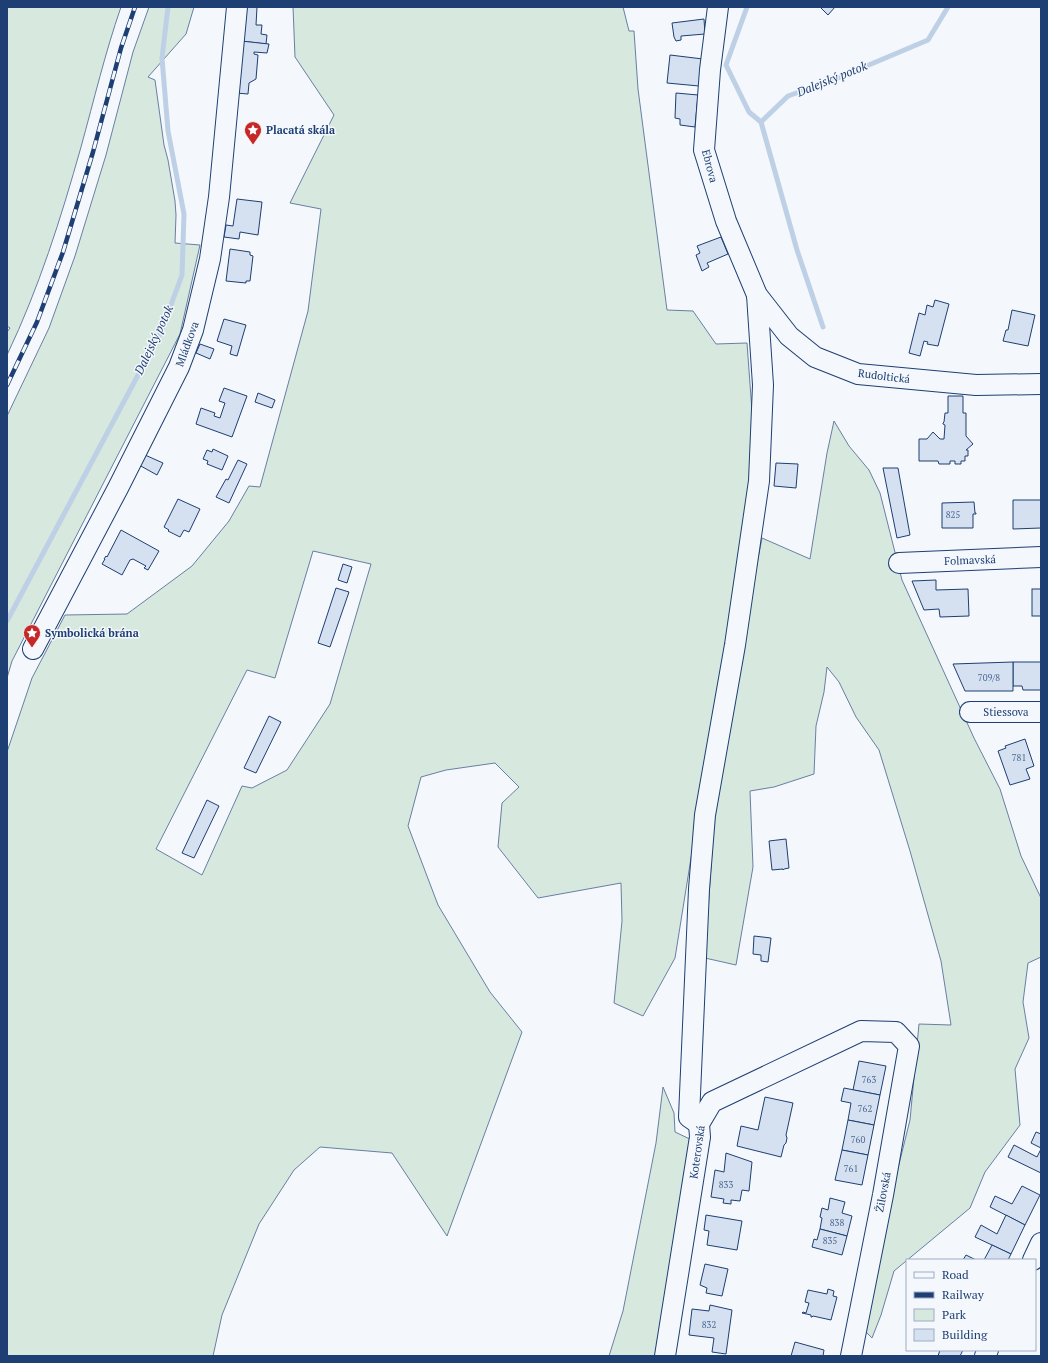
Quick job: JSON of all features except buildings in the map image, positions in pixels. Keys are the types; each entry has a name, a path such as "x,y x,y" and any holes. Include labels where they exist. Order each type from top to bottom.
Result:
{"street":[{"name":"Mládkova","path":"34,649 118,488 175,374 194,330 210,259 219,197 237,7"},
{"name":"Ebrova","path":"718,7 710,70 704,150 726,221 757,295"},
{"name":"Rudoltická","path":"757,295 789,336 815,357 858,374 976,385 1041,384"},
{"path":"699,1124 689,1117 700,881 705,815 735,645 759,481 763,385 757,295"},
{"name":"Folmavská","path":"899,563 1041,557"},
{"name":"Stiessova","path":"970,712 1041,712"},
{"name":"Koterovská","path":"672,1354 700,1137 699,1124 712,1102 861,1031 896,1032"},
{"name":"Žilovská","path":"851,1356 883,1195 909,1046 896,1032"},
{"path":"1033,1259 1041,1243"}],"green space":[{"path":"7,7 121,7 66,200 39,278 19,330 7,355 7,332 10,328 7,326"},
{"path":"149,7 194,7 186,34 148,77 155,80 164,145 175,201 175,243 200,245 180,334 12,661 7,678 7,416 49,328 75,256 106,155 133,52"},
{"path":"293,7 623,7 629,31 634,31 638,89 667,310 693,311 716,344 747,343 753,425 750,477 743,533 675,958 643,1016 614,1003 622,921 621,883 538,898 498,847 502,803 519,787 495,763 446,770 421,777 408,826 438,905 490,992 522,1032 447,1236 392,1153 320,1147 294,1170 259,1224 222,1315 213,1356 7,1356 7,752 32,678 65,615 127,614 192,566 229,521 249,486 260,487 308,311 321,209 290,203 334,115 295,57","holes":["313,551 371,564 330,704 287,770 252,788 242,786 202,875 156,849 247,670 275,678"]},
{"path":"834,421 849,446 869,470 880,493 902,580 974,738 1000,789 1021,856 1041,898 1041,957 1028,963 1023,1002 1029,1038 1015,1069 1020,1125 985,1172 970,1208 908,1259 906,1259 906,1261 894,1271 881,1315 872,1338 859,1325 910,1120 919,1024 951,1025 941,961 910,851 879,750 856,717 839,682 827,667 824,692 816,726 814,774 774,787 750,791 753,867 736,965 705,958 714,820 732,694 762,538 810,559 827,453"},
{"path":"663,1087 674,1113 675,1132 694,1141 658,1356 609,1356 623,1311 656,1143"}],"waterway":[{"name":"Dalejský potok","path":"7,621 161,332 182,275 184,214 168,131 162,58 168,7"},
{"name":"Dalejský potok","path":"747,7 726,65 749,112 761,122 788,96 838,78 928,40 948,7"},
{"path":"761,122 797,250 823,327"}],"railway":[{"path":"7,385 37,322 63,252 93,152 121,48 135,7"}],"place":[{"name":"Placatá skála","path":"253,145"},
{"name":"Symbolická brána","path":"32,648"}]}
